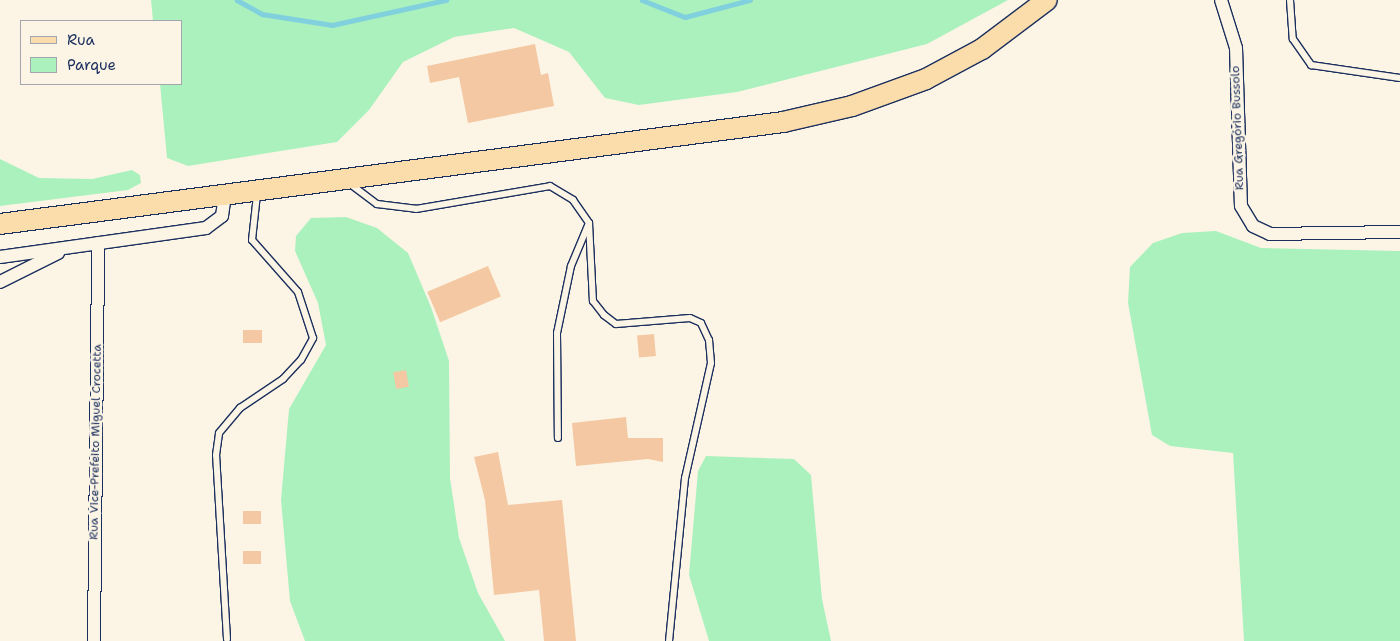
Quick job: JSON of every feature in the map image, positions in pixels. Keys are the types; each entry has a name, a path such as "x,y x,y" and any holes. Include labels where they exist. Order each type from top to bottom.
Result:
{"main road":[{"path":"0,224 343,178 702,133 852,106 926,79 982,48 1047,0"}],"street":[{"name":"Rua Gregório Bussolo","path":"1220,0 1236,48 1241,206 1253,226 1270,234 1400,232"},
{"path":"0,257 206,228 222,216 225,194"},
{"name":"Rua Vice-Prefeito Miguel Crocetta","path":"94,641 98,243"},
{"path":"0,282 68,248"}],"lane":[{"path":"1290,0 1293,39 1311,65 1400,78"},
{"path":"343,178 376,204 416,209 550,186 573,200 589,223 593,301 604,315 616,324 690,318 701,323 709,340 710,363 685,478 669,641"},
{"path":"228,639 216,455 220,433 240,408 283,379 301,360 313,338 298,292 252,240 258,190"},
{"path":"558,438 557,333 571,266 589,223"}],"green space":[{"path":"151,0 1008,0 927,44 737,92 639,105 605,98 569,52 514,28 454,37 403,62 369,110 337,142 188,166 167,158 160,85 182,85 182,20 153,20"},
{"path":"0,159 39,178 92,179 132,170 140,175 141,183 128,190 0,206"},
{"path":"346,217 377,228 408,253 431,307 449,361 450,478 459,538 478,593 505,641 305,641 290,601 281,500 289,409 326,345 318,303 295,251 296,236 311,218"},
{"path":"1216,231 1261,248 1400,251 1400,641 1244,641 1233,453 1170,446 1152,435 1128,303 1130,267 1153,243 1182,233"},
{"path":"706,456 794,459 811,475 822,599 831,641 709,641 689,575 698,471"}],"building":[{"path":"535,44 541,75 548,73 554,106 468,123 459,77 430,83 427,66"},
{"path":"488,266 501,296 440,322 427,292"},
{"path":"243,330 262,330 262,343 243,343"},
{"path":"654,334 656,356 639,357 637,335"},
{"path":"406,370 409,387 396,389 393,372"},
{"path":"626,417 628,438 663,438 663,462 648,459 576,466 572,423"},
{"path":"498,452 508,505 562,500 576,641 544,641 539,590 494,595 485,500 474,457"},
{"path":"243,511 261,511 261,524 243,524"},
{"path":"243,551 261,551 261,564 243,564"}],"waterway":[{"path":"237,0 262,14 332,25 446,0"},
{"path":"642,0 685,17 750,0"}]}
